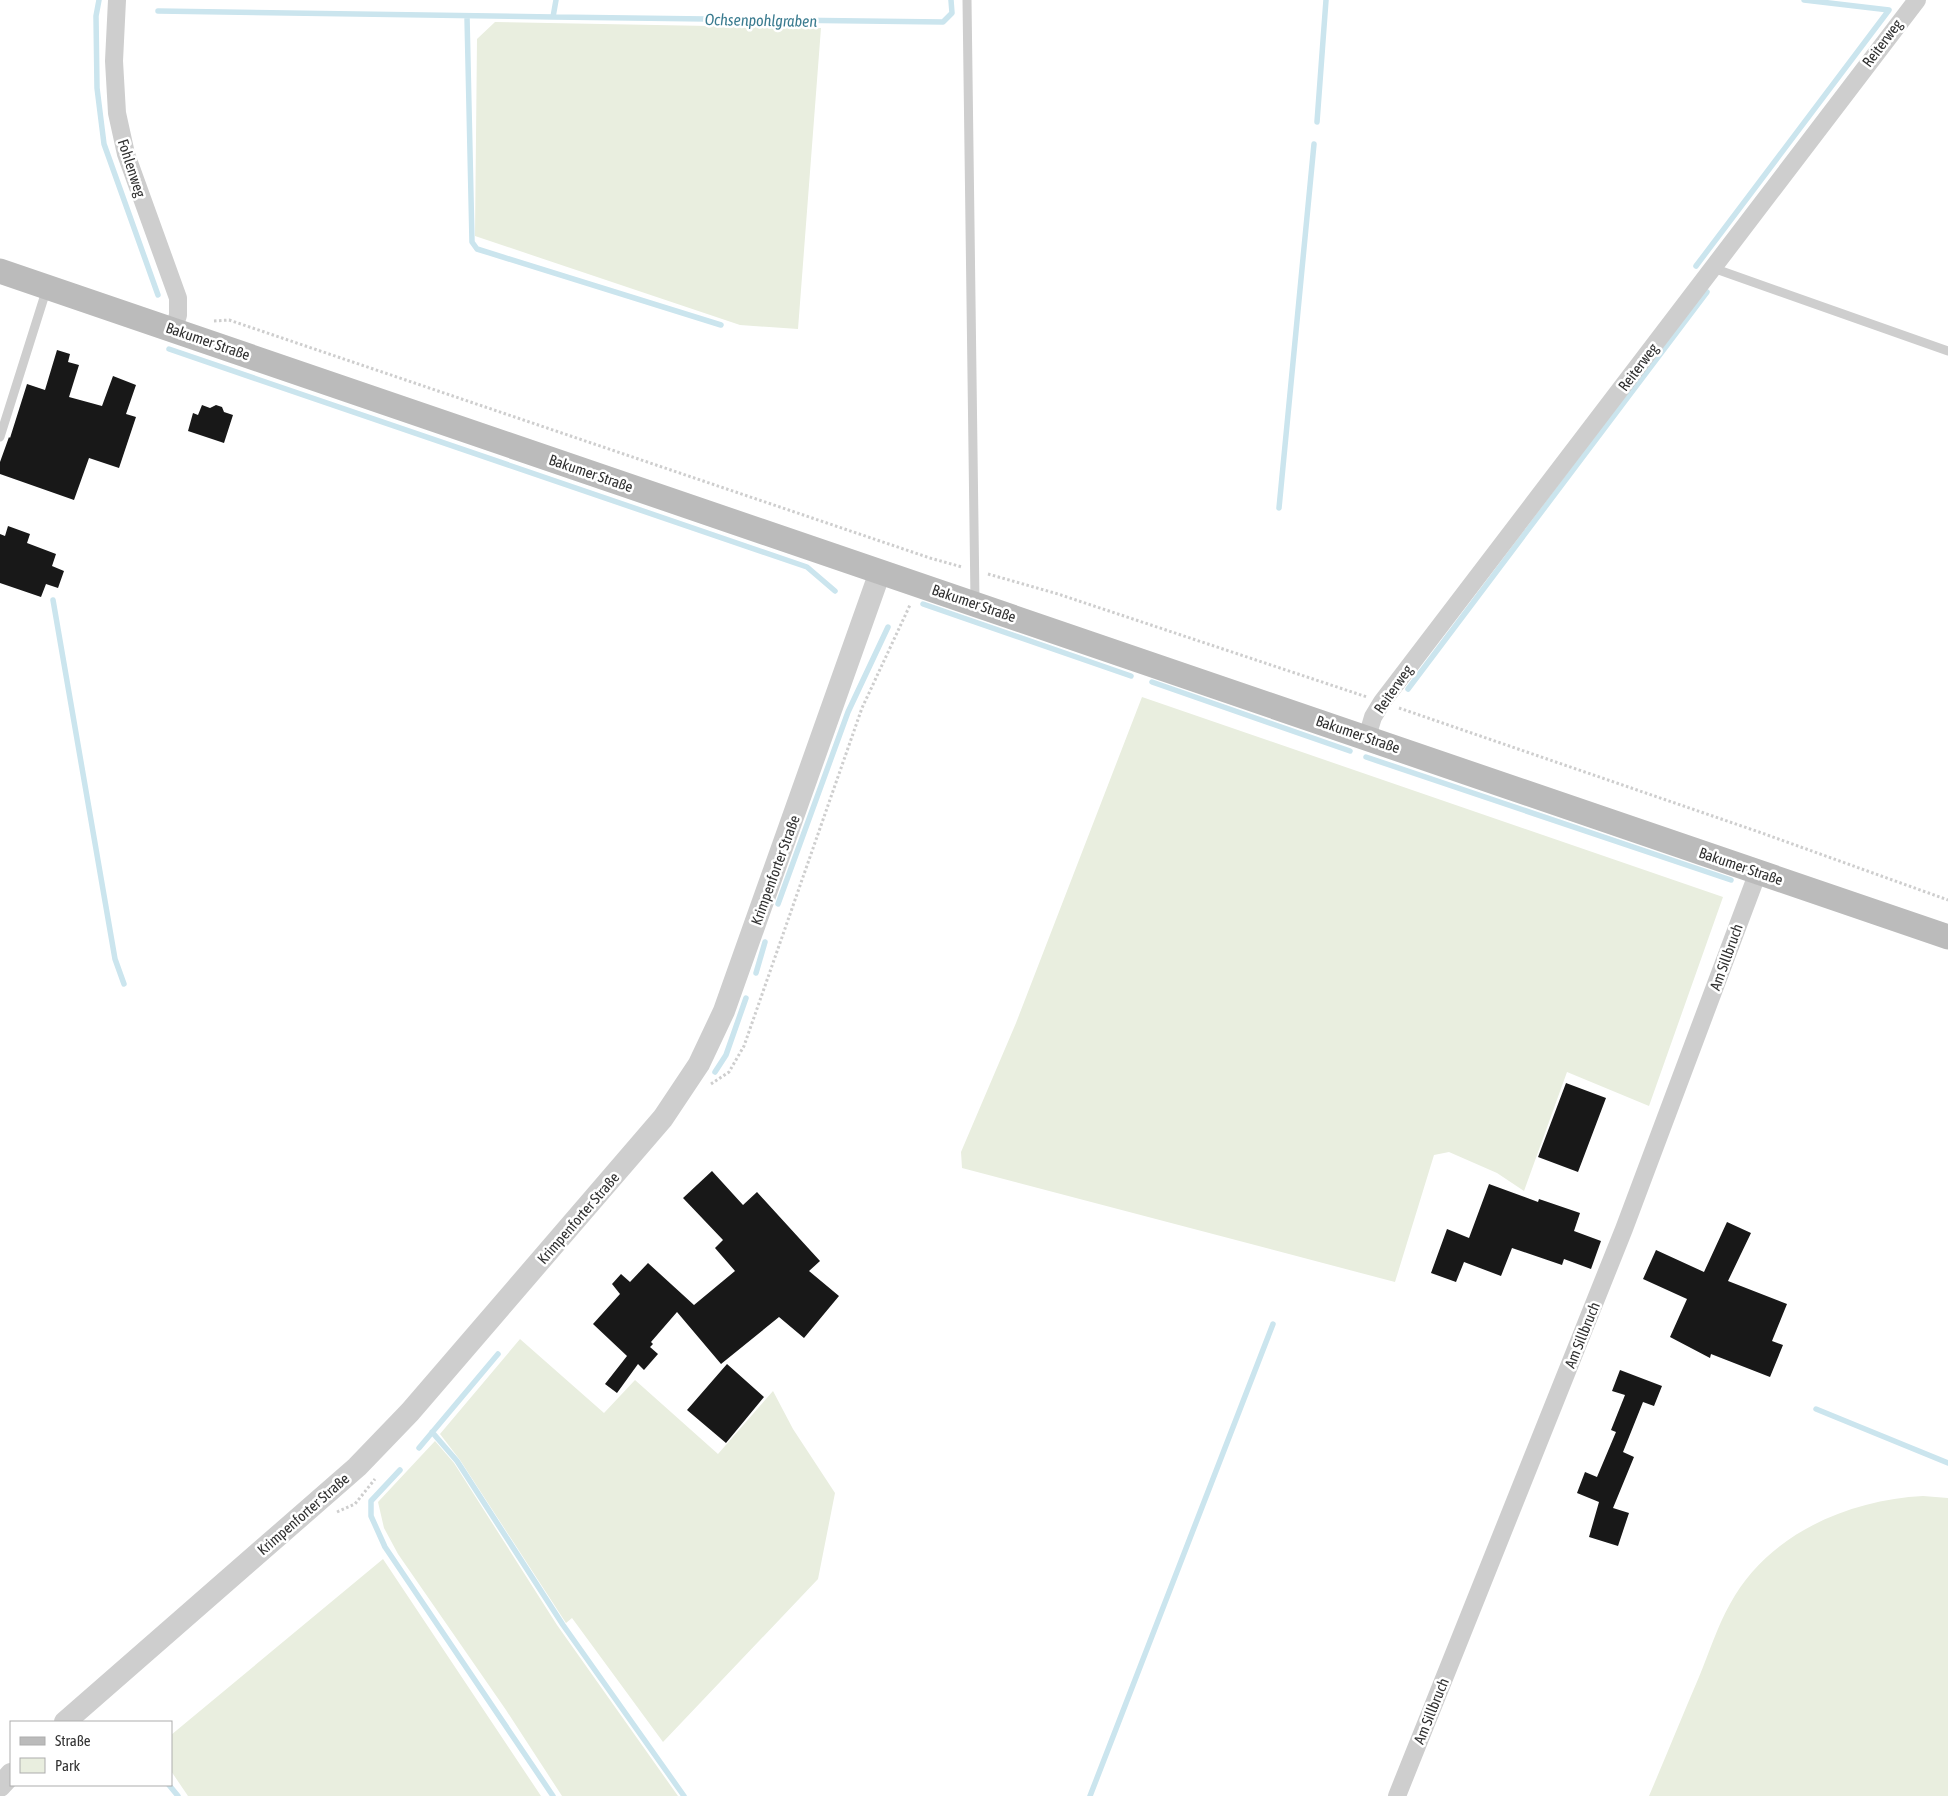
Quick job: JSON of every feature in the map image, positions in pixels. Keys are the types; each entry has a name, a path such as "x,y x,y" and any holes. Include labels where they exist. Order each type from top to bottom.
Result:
{"main road":[{"name":"Bakumer Straße","path":"0,271 1948,937"}],"street":[{"name":"Fohlenweg","path":"117,0 114,61 117,113 126,154 178,298 178,315 174,329"},
{"name":"Reiterweg","path":"1367,738 1382,702 1916,0"},
{"name":"Krimpenforter Straße","path":"67,1721 357,1467 410,1412 664,1118 699,1064 724,1011 880,572"},
{"name":"Am Sillbruch","path":"1397,1796 1624,1229 1758,872"},
{"path":"0,1786 10,1775"}],"lane":[{"path":"967,0 975,604"},
{"path":"1713,268 1948,351"},
{"path":"0,437 47,288"}],"path":[{"path":"213,321 230,320 930,558 1058,594 1382,702 1777,838 1948,900"},
{"path":"744,1046 862,708 920,585 930,558"}],"green space":[{"path":"495,22 821,28 798,329 740,325 475,236 477,39"},
{"path":"1142,697 1723,897 1649,1106 1567,1072 1524,1191 1497,1173 1449,1152 1434,1155 1395,1282 962,1168 961,1152 1016,1023"},
{"path":"520,1339 604,1413 635,1380 718,1454 773,1391 793,1429 835,1493 818,1579 663,1742 572,1618 566,1623 460,1460 440,1434"},
{"path":"435,1441 454,1463 557,1625 678,1796 562,1796 506,1710 398,1554 384,1528 378,1502"},
{"path":"1923,1496 1948,1498 1948,1796 1649,1796 1721,1622 1746,1579 1766,1558 1788,1540 1813,1525 1839,1513 1867,1505"},
{"path":"383,1559 541,1796 188,1796 172,1772 172,1734"}],"building":[{"path":"57,350 70,354 68,362 79,365 69,397 102,406 113,376 136,385 126,414 136,417 119,468 89,458 74,500 0,474 0,462 10,438 27,384 45,390"},
{"path":"202,405 210,408 216,405 222,407 224,412 233,415 224,443 188,431 193,413 198,415"},
{"path":"8,526 30,534 27,543 56,554 52,566 64,571 58,588 46,584 41,597 0,583 0,534 5,536"},
{"path":"1566,1083 1606,1098 1578,1172 1538,1157"},
{"path":"712,1171 743,1205 757,1192 820,1261 809,1271 839,1296 804,1338 779,1317 721,1364 677,1312 651,1342 653,1344 650,1347 658,1354 644,1370 638,1364 617,1393 605,1384 627,1356 593,1324 620,1294 612,1284 621,1274 630,1282 648,1263 694,1305 735,1271 715,1248 723,1240 683,1198"},
{"path":"1489,1184 1538,1202 1539,1199 1580,1213 1574,1231 1601,1241 1591,1269 1564,1259 1562,1265 1512,1248 1501,1276 1464,1262 1456,1282 1431,1273 1447,1229 1469,1238"},
{"path":"1727,1222 1751,1233 1728,1281 1787,1304 1772,1341 1783,1345 1770,1377 1711,1354 1710,1358 1670,1337 1687,1299 1643,1279 1656,1250 1704,1272"},
{"path":"727,1364 764,1397 726,1443 687,1410"},
{"path":"1620,1370 1662,1386 1654,1406 1643,1402 1623,1452 1634,1457 1613,1508 1629,1513 1618,1546 1589,1537 1599,1502 1577,1493 1585,1472 1597,1477 1616,1432 1611,1430 1625,1395 1612,1391"}],"waterway":[{"path":"99,0 96,16 97,88 104,144 158,295"},
{"name":"Ochsenpohlgraben","path":"556,0 553,17 943,22 952,13 951,0"},
{"path":"1317,122 1326,0"},
{"path":"1696,266 1889,10 1804,0"},
{"name":"Ochsenpohlgraben","path":"158,11 553,17"},
{"path":"467,17 472,242 477,249 721,325"},
{"path":"1279,508 1314,144"},
{"path":"1408,689 1707,292"},
{"path":"169,349 807,567 835,591"},
{"path":"53,600 115,959 124,984"},
{"path":"923,604 1131,676"},
{"path":"778,904 848,712 888,627"},
{"path":"1152,682 1350,751"},
{"path":"1366,757 1731,880"},
{"path":"756,973 765,942"},
{"path":"715,1072 726,1055 746,998"},
{"path":"1090,1796 1273,1324"},
{"path":"419,1448 498,1354"},
{"path":"1816,1409 1948,1463"},
{"path":"432,1432 457,1461 563,1625 684,1796"},
{"path":"400,1470 371,1501 371,1516 385,1547 553,1796"},
{"path":"170,1786 178,1796"}]}
